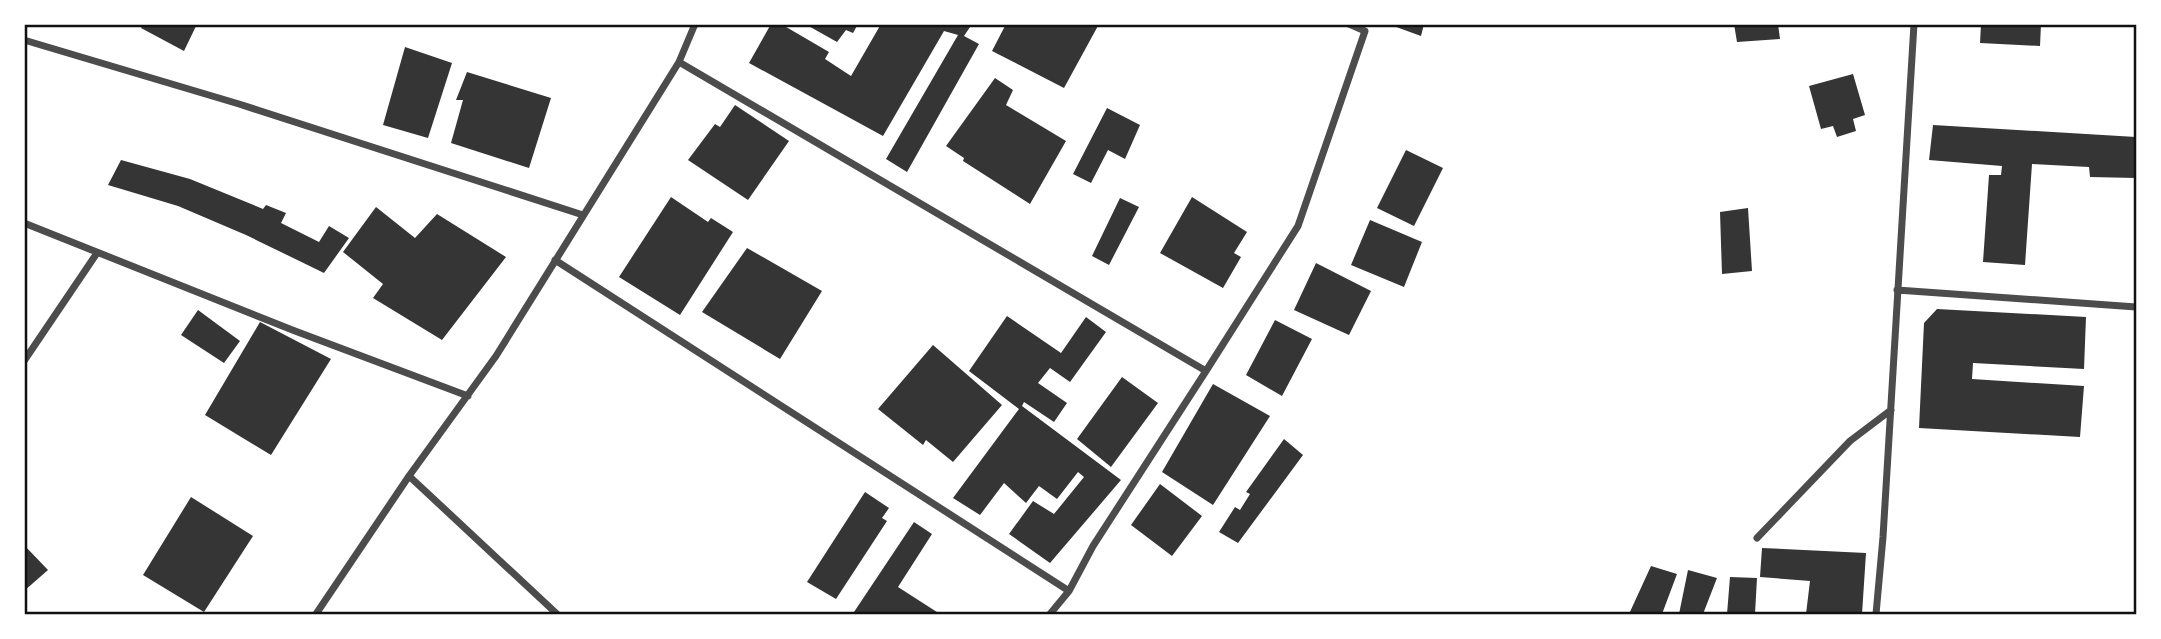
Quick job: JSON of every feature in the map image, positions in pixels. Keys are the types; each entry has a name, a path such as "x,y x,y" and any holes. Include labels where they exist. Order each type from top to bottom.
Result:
{"street":[{"path":"316,614 409,476 496,356 680,62 695,24"},
{"path":"1050,614 1069,591 1093,546 1297,226 1366,28 1349,24"},
{"path":"1876,614 1914,24"},
{"path":"24,40 239,104 583,215"},
{"path":"680,62 1206,371"},
{"path":"24,223 295,331 468,396"},
{"path":"24,361 97,253"},
{"path":"555,260 1069,591"},
{"path":"1897,290 2137,307"},
{"path":"1757,538 1850,441 1891,410"},
{"path":"409,476 557,614"}],"building":[{"path":"143,24 197,24 184,51 141,28"},
{"path":"771,24 781,24 829,52 825,59 851,76 881,24 972,24 964,36 979,44 907,172 886,159 958,35 944,31 883,136 749,63"},
{"path":"805,24 858,24 853,33 846,30 837,42"},
{"path":"1006,24 1099,24 1064,88 992,51"},
{"path":"1388,24 1424,24 1421,36"},
{"path":"1734,24 1778,24 1780,39 1737,42"},
{"path":"1981,24 2041,24 2040,46 1980,43"},
{"path":"405,47 452,63 428,138 383,125"},
{"path":"467,72 551,98 529,168 451,143 463,100 456,100"},
{"path":"1853,74 1865,115 1853,119 1856,131 1837,137 1833,126 1821,129 1809,86"},
{"path":"995,78 1013,90 1006,105 1066,141 1030,204 963,161 964,158 946,146"},
{"path":"735,105 789,141 748,200 688,160 715,124 720,127"},
{"path":"1107,108 1140,125 1125,159 1108,150 1091,183 1073,174"},
{"path":"1933,125 2136,137 2136,178 2090,177 2089,167 2032,164 2025,265 1983,262 1989,175 2001,175 2002,166 1929,160"},
{"path":"1406,150 1443,168 1414,226 1377,208"},
{"path":"121,160 190,179 263,209 266,205 286,213 281,223 319,242 329,226 349,238 324,273 178,206 108,185"},
{"path":"671,197 708,222 711,218 733,232 680,315 619,277"},
{"path":"1192,197 1247,232 1234,253 1241,257 1223,288 1160,253"},
{"path":"1120,198 1139,207 1109,265 1092,256"},
{"path":"376,207 415,238 437,214 506,257 442,340 373,298 383,284 343,252"},
{"path":"1748,208 1752,271 1722,274 1720,212"},
{"path":"1370,220 1422,242 1404,287 1351,265"},
{"path":"747,248 822,291 780,359 702,312"},
{"path":"1316,263 1371,291 1349,335 1294,310"},
{"path":"1937,309 2086,317 2084,369 1973,363 1972,379 2084,386 2080,437 1919,428 1924,323"},
{"path":"198,310 240,341 224,363 181,335"},
{"path":"1007,316 1061,353 1086,317 1106,332 1070,382 1050,368 1038,383 1067,403 1054,422 1024,402 1022,406 1121,480 1050,563 1009,534 1033,501 1054,514 1084,477 1078,472 1057,499 1039,486 1026,503 1004,483 980,515 953,498 1019,409 969,371"},
{"path":"1275,320 1312,339 1282,396 1246,375"},
{"path":"260,322 331,359 271,455 205,415"},
{"path":"933,345 1002,405 953,462 926,440 923,445 878,409"},
{"path":"1122,377 1158,403 1111,467 1077,439"},
{"path":"1213,384 1270,416 1213,505 1162,472"},
{"path":"1284,439 1303,455 1238,543 1219,532 1235,507 1240,510 1250,494 1246,492"},
{"path":"1160,484 1202,516 1172,556 1131,525"},
{"path":"865,492 889,508 882,518 887,521 836,599 807,582"},
{"path":"191,497 253,536 204,612 143,575"},
{"path":"914,522 932,534 898,587 940,614 857,614 854,612"},
{"path":"24,545 48,570 24,591"},
{"path":"1762,548 1866,553 1862,614 1806,614 1810,581 1760,577"},
{"path":"1651,566 1677,574 1662,614 1629,614"},
{"path":"1688,570 1717,578 1703,614 1679,614"},
{"path":"1730,577 1757,578 1755,614 1727,614"}]}
